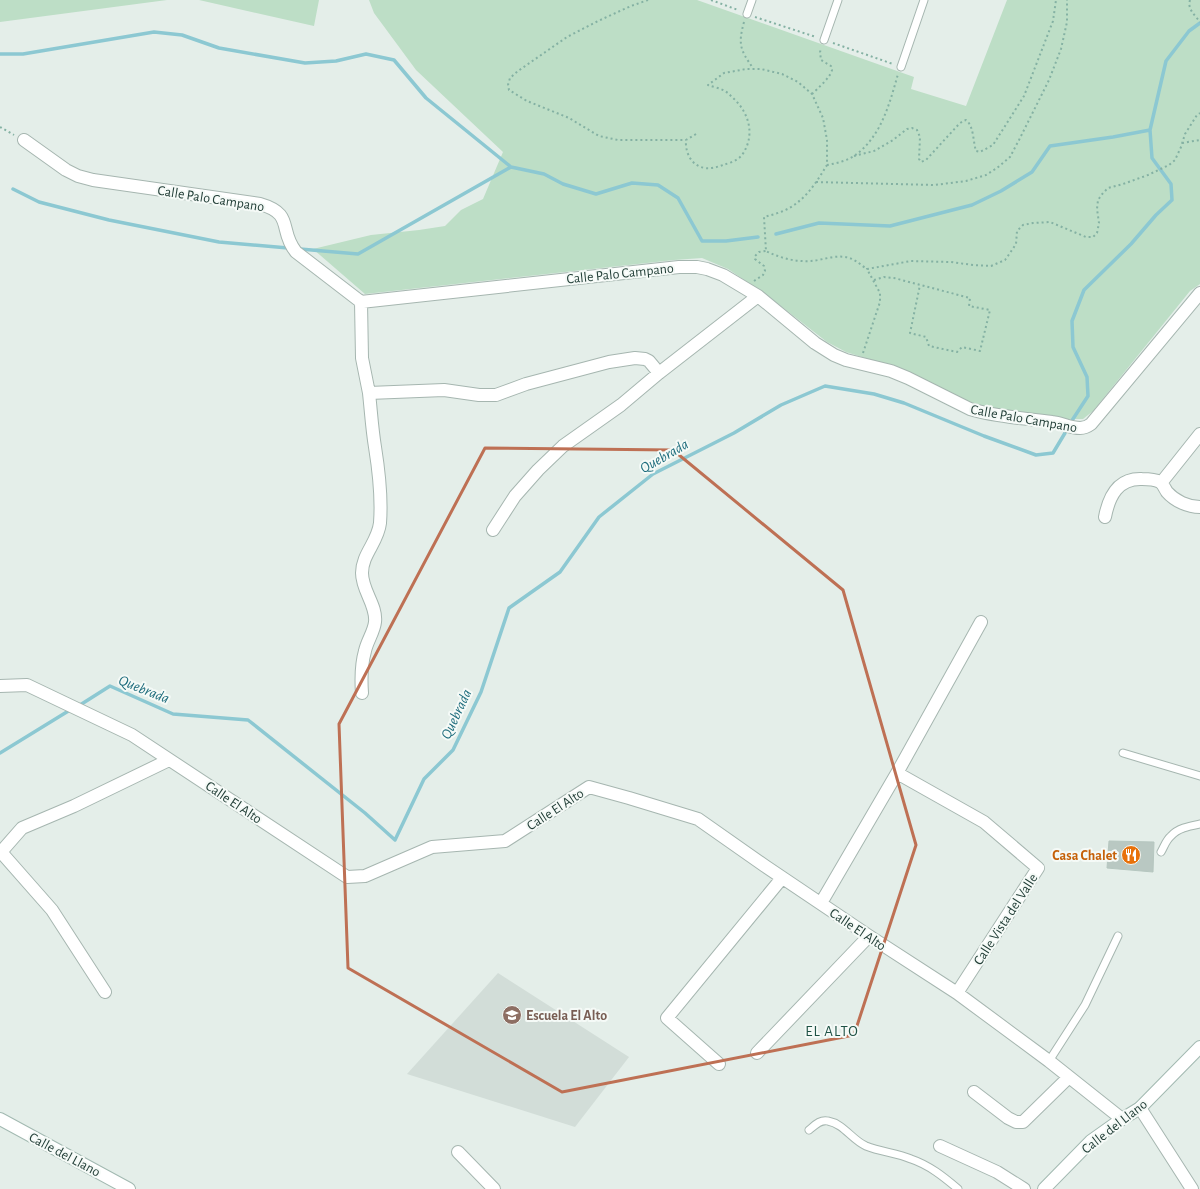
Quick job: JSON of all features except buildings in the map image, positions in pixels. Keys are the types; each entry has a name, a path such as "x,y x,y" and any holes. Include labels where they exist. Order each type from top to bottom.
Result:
{"street":[{"name":"Calle Palo Campano","path":"24,140 66,170 78,176 93,180 260,204 269,207 281,216 288,238 296,252 360,302 688,266 697,267 723,275 758,296 820,347 834,356 890,371 908,378 962,406 978,412 1054,422 1072,427 1086,428 1091,424 1200,293"},
{"path":"493,530 515,496 538,470 563,446 621,404 758,296"},
{"path":"360,302 362,358 369,393 380,480 381,516 377,537 366,556 362,568 363,584 374,608 375,623 362,661 362,693"},
{"path":"369,393 444,390 479,395 496,395 526,384 609,362 635,358 649,361 659,373"},
{"path":"1161,483 1200,434"},
{"path":"1105,517 1107,505 1118,487 1127,481 1138,479 1151,479 1161,483 1175,499 1183,504 1200,507"},
{"path":"821,903 897,773 981,622"},
{"name":"Calle El Alto","path":"0,686 27,685 132,735 347,877 365,876 432,847 506,841 588,787 698,819 782,878 957,993 1049,1061 1122,1119"},
{"path":"106,992 52,910 0,852 22,828 74,806 169,760"},
{"name":"Calle Vista del Valle","path":"897,773 984,822 1038,868 957,993"},
{"path":"719,1064 666,1018 782,878"},
{"path":"758,1053 869,936"},
{"name":"Calle del Llano","path":"1044,1189 1091,1141 1140,1108 1200,1047"},
{"path":"974,1092 1008,1118 1016,1122 1023,1122 1069,1077"},
{"path":"1140,1108 1192,1189"},
{"name":"Calle del Llano","path":"0,1119 129,1189"},
{"path":"940,1146 997,1172 1024,1189"},
{"path":"458,1152 494,1189"}],"lane":[{"path":"747,14 752,0"},
{"path":"824,40 838,0"},
{"path":"901,67 924,0"},
{"path":"1123,752 1200,776"},
{"path":"1161,852 1174,833 1183,828 1200,824"},
{"path":"1049,1061 1085,1005 1118,936"},
{"path":"809,1130 820,1122 827,1120 838,1125 866,1146 910,1158 926,1166 945,1178 958,1189"}],"path":[{"path":"648,0 598,21 567,37 510,78 508,84 510,90 526,101 569,118 600,136 618,140 686,140 696,134"},
{"path":"711,0 747,14 901,67 887,110 877,132 858,153 827,166"},
{"path":"849,158 874,151 893,140 907,129 912,128 917,130 920,137 918,159 921,162 926,160 959,124 966,120 969,122 976,151 980,152 993,145 1024,96 1052,21 1056,0"},
{"path":"816,182 934,185 966,181 986,175 998,168 1010,157 1048,80 1061,49 1067,22 1067,0"},
{"path":"1190,0 1190,10 1200,22"},
{"path":"747,14 740,40 744,54 753,69"},
{"path":"812,94 829,77 832,70 831,66 821,60 820,57 824,40"},
{"path":"686,140 688,154 694,163 704,168 713,168 731,163 741,156 748,142 750,129 747,117 739,104 726,92 708,85 724,74 746,69 761,69 782,74 798,82 812,94 823,118 827,140 827,166 816,182 798,202 776,214 764,217 766,251"},
{"path":"867,269 911,261 951,262 990,266 1005,260 1016,244 1018,231 1023,225 1033,223 1050,222 1086,237 1093,237 1097,233 1099,223 1097,210 1098,200 1103,193 1108,188 1148,175 1169,165 1175,160 1185,134 1197,115 1200,113"},
{"path":"0,128 24,140"},
{"path":"1182,144 1200,140"},
{"path":"744,288 764,272 765,269 755,259 755,256 759,252 766,251 776,256 792,260 811,261 840,257 852,259 867,269 880,293 880,302 860,363"},
{"path":"874,280 884,277 894,278 970,298 969,306 990,310 980,351 962,347 958,352 928,346 926,337 910,333 920,285"}],"highlighted area":[{"path":"485,448 673,450 843,590 916,845 854,1035 562,1092 348,968 339,724"}],"shaded area":[{"name":"Escuela El Alto","path":"498,973 629,1057 575,1127 407,1074"}],"green space":[{"path":"0,0 167,0 0,22"},
{"path":"199,0 319,0 314,26"},
{"path":"369,0 697,0 914,77 911,89 966,106 1007,0 1200,0 1200,284 1190,291 1093,411 1083,419 1067,419 979,407 878,362 846,352 827,342 768,296 728,269 702,258 365,294 313,249 371,235 445,226 461,210 483,199 503,152 416,70 374,13"}],"waterway":[{"path":"1071,422 1088,396 1087,377 1073,347 1072,321 1084,290 1131,244 1156,215 1172,200 1171,184 1152,158 1150,130 1166,61 1189,31 1200,23"},
{"path":"0,54 23,54 154,32 182,35 219,48 305,63 336,61 366,54 394,60 426,98 511,167 544,174 563,184 596,194 632,183 658,185 678,198 702,241 726,241 758,237"},
{"path":"776,234 819,223 890,226 972,205 1001,191 1032,172 1050,146 1150,130"},
{"path":"300,249 358,254 511,167"},
{"path":"13,189 39,202 109,220 219,242 288,248"},
{"name":"Quebrada","path":"80,705 110,686 173,714 248,720 365,813 395,840 424,779 453,750 481,692 509,608 560,572 599,517 653,474 734,433 781,405 825,386 874,394 904,403 984,436 1036,455 1053,453 1065,433"},
{"name":"Quebrada","path":"0,753 70,710"}],"place":[{"name":"Casa Chalet","path":"1131,855"},
{"name":"Escuela El Alto","path":"512,1015"}],"district":[{"name":"EL ALTO","path":"832,1031"}]}
